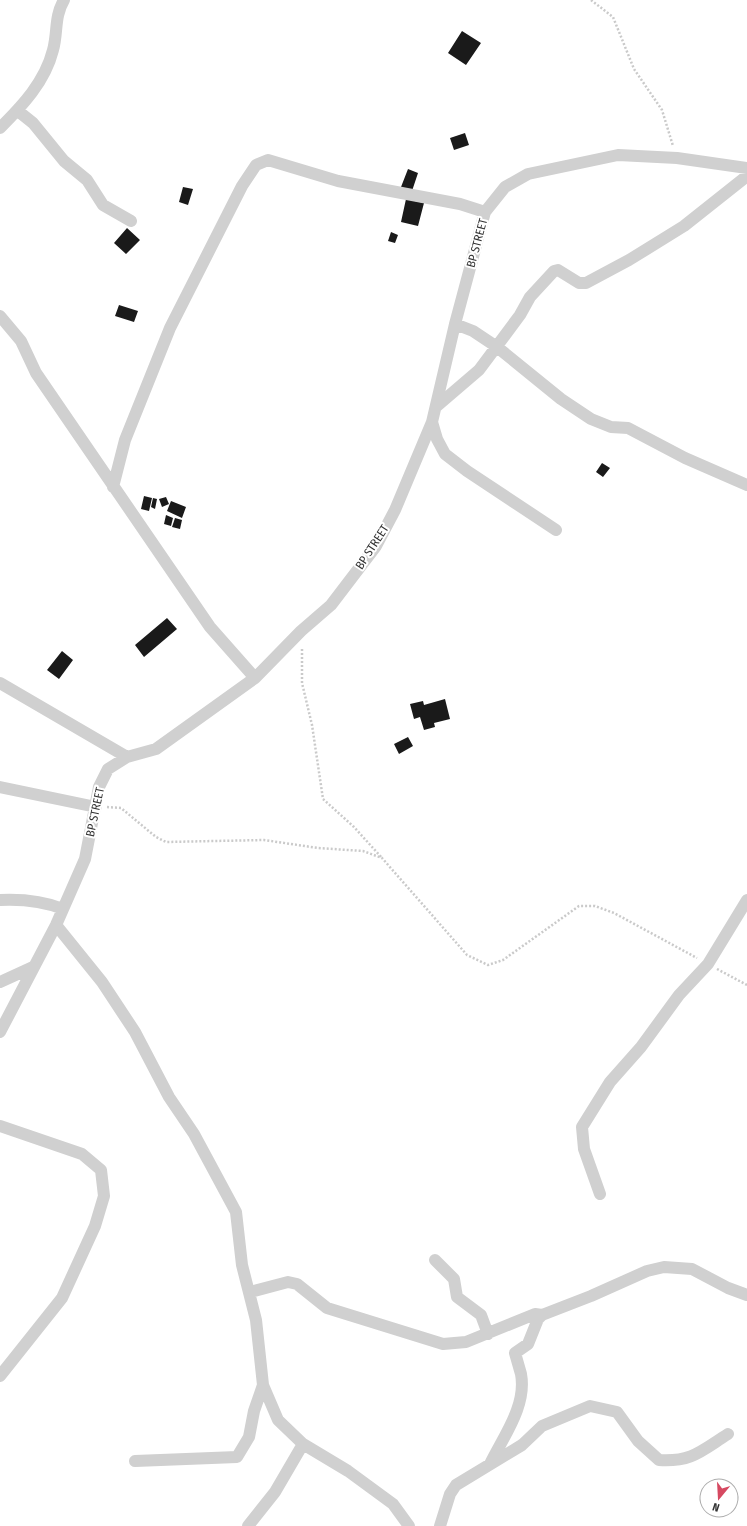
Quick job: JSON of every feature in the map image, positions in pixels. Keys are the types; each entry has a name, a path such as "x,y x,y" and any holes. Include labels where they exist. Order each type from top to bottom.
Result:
{"street":[{"path":"0,128 18,111 40,82 53,50 58,10 64,0"},
{"path":"18,111 33,123 64,161 86,180 103,205 131,221"},
{"name":"BP STREET","path":"0,1032 56,925 85,860 99,787 108,769 127,757 156,749 255,678 301,630 331,605 376,546 395,510 432,422 437,406 455,324 485,212 505,187 528,174 618,155 677,158 747,168"},
{"path":"113,487 125,440 170,328 242,186 256,165 268,160 338,181 460,204 485,212"},
{"path":"437,406 479,370 497,347 530,297 554,271 558,270 579,283 586,283 629,260 684,226 747,176"},
{"path":"0,316 21,341 36,374 210,627 255,678"},
{"path":"455,324 473,331 497,347 562,399 591,419 611,427 628,428 633,430 685,458 747,485"},
{"path":"432,422 437,439 445,454 467,471 556,530"},
{"path":"2,687 127,757"},
{"path":"0,787 96,807"},
{"path":"0,900 15,899 48,904 63,909"},
{"path":"600,1194 584,1150 582,1127 610,1082 641,1047 679,995 708,964 747,900"},
{"path":"56,925 102,982 135,1032 169,1097 194,1134 236,1212 242,1265 256,1320 263,1385 278,1420 303,1444 348,1471 393,1504 409,1526"},
{"path":"0,982 33,967"},
{"path":"0,1126 82,1154 101,1170 104,1196 95,1226 62,1298 0,1376"},
{"path":"435,1260 454,1279 457,1297 481,1315 488,1334"},
{"path":"250,1292 288,1282 297,1284 327,1308 443,1344 466,1342 535,1314 542,1314 591,1296 647,1271 664,1267 692,1269 728,1288 747,1295"},
{"path":"490,1464 518,1407 521,1392 521,1375 515,1353 528,1344 538,1319 542,1314"},
{"path":"135,1461 237,1457 249,1437 254,1411 263,1385"},
{"path":"440,1526 450,1494 456,1486 522,1445 542,1426 590,1406 617,1412 638,1441 659,1460 677,1461 692,1457 728,1434"},
{"path":"248,1526 274,1492 303,1444"}],"path":[{"path":"591,0 613,17 634,69 662,110 677,158"},
{"path":"301,630 302,683 312,725 323,799 354,827 467,954 488,965 503,960 579,906 595,906 614,913 747,985"},
{"path":"96,807 121,808 156,838 166,842 264,840 318,848 362,851 382,858"}],"building":[{"path":"462,31 481,43 466,65 448,53"},
{"path":"465,133 469,145 454,150 450,138"},
{"path":"408,169 418,173 412,191 401,187"},
{"path":"183,187 193,189 188,205 179,202"},
{"path":"406,199 424,203 418,226 401,222"},
{"path":"127,228 140,240 126,254 114,243"},
{"path":"391,232 398,235 395,243 388,241"},
{"path":"119,305 138,311 134,322 115,316"},
{"path":"602,463 610,468 603,477 596,472"},
{"path":"144,496 152,498 149,511 141,509"},
{"path":"166,497 169,504 162,507 159,499"},
{"path":"153,498 157,499 155,509 151,507"},
{"path":"171,501 186,507 182,518 167,511"},
{"path":"166,515 173,518 171,526 164,524"},
{"path":"175,518 182,520 180,529 172,527"},
{"path":"167,618 177,629 144,657 135,645"},
{"path":"62,651 73,660 59,679 47,670"},
{"path":"445,699 450,719 434,723 435,727 424,730 420,717 414,719 410,704 423,701 424,705"},
{"path":"408,737 413,746 399,754 394,744"}]}
